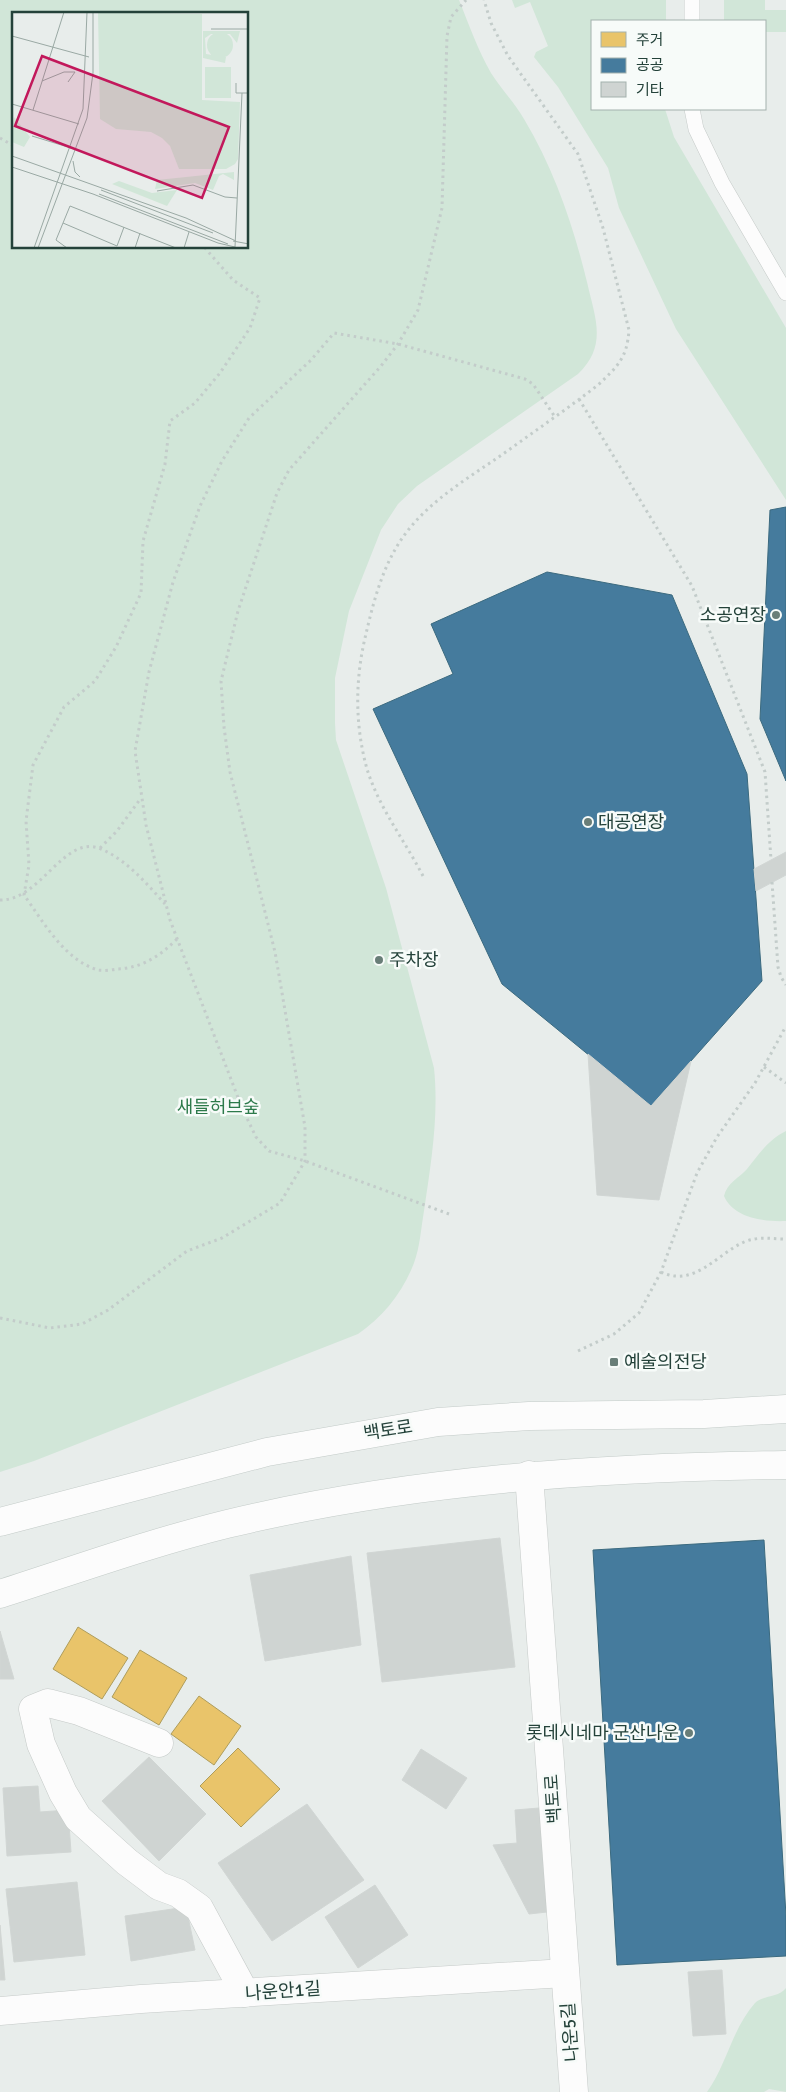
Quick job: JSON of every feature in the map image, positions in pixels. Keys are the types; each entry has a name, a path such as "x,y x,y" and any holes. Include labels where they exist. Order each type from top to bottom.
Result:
{"street":[{"name":"백토로","path":"0,1522 267,1452 438,1422 529,1416 704,1414 786,1410"},
{"path":"0,1594 132,1551 227,1524 364,1497 529,1475 688,1466 786,1465"},
{"name":"백토로","path":"529,1475 565,1972"},
{"path":"159,1742 79,1711 48,1703 33,1709 41,1744 63,1793 78,1818 101,1841 140,1872 159,1886 178,1893 199,1908 245,1993"},
{"name":"나운안1길","path":"0,2011 141,1999 565,1972"},
{"name":"나운5길","path":"565,1972 574,2092"}],"lane":[{"path":"692,0 692,20"},
{"path":"692,110 696,129 722,183 786,293"}],"path":[{"path":"0,1318 50,1328 82,1324 108,1310 188,1251 222,1238 280,1203 305,1161 305,1127 275,952 230,772 221,681 238,611 277,493 289,470 398,344 418,310 442,208 447,36 451,17 466,0"},
{"path":"423,876 378,797 367,768 360,731 357,698 360,662 369,620 383,577 396,548 412,526 437,500 579,399 619,364 628,347 629,330 603,228 578,154 508,56 491,23 484,0"},
{"path":"0,138 12,145"},
{"path":"177,939 161,955 146,963 127,969 99,970 77,959 53,935 24,895 29,865 26,821 33,765 64,707 95,681 112,654 141,593 143,540 165,464 170,421 195,403 220,373 250,328 260,298 232,280 206,249"},
{"path":"449,1214 305,1161 269,1151 256,1137 242,1108 177,939 146,825 134,751 149,672 173,582 200,506 222,461 249,418 311,360 334,333 398,344 525,379 533,384 555,417"},
{"path":"579,399 692,586 765,772 771,860"},
{"path":"100,848 117,831 141,798"},
{"path":"0,900 24,895 40,882 61,858 82,848 100,848 131,868 166,904"},
{"path":"772,882 778,966 780,977 786,985"},
{"path":"578,1351 614,1334 639,1312 661,1272 697,1173 716,1137 764,1067 786,1026"},
{"path":"764,1067 786,1083"},
{"path":"661,1272 678,1276 706,1269 729,1250 745,1242 759,1238 786,1239"}],"green space":[{"name":"새들허브숲","path":"0,0 459,0 486,64 524,119 554,178 582,261 596,319 597,331 593,352 578,374 417,486 398,504 381,530 349,611 335,678 336,740 386,888 434,1068 436,1104 433,1140 416,1257 398,1294 376,1320 358,1334 34,1461 0,1472"},
{"path":"512,0 666,0 666,20 591,20 591,110 665,110 674,137 786,328 786,500 676,329 619,208 608,168 558,87 534,57 536,52 548,46 530,2 515,8"},
{"path":"724,0 765,0 765,10 786,10 786,32 766,32 766,20 724,20"},
{"path":"786,1131 786,1221 769,1221 742,1214 728,1203 724,1196 726,1191 730,1184 747,1169 769,1143"},
{"path":"786,1988 786,2092 769,2089 764,2092 707,2092 720,2070 747,2013 758,2000 779,1993"}],"building: 주거":[{"path":"78,1627 128,1658 102,1699 53,1669"},
{"path":"140,1650 187,1678 159,1725 112,1697"},
{"path":"199,1696 241,1726 214,1765 171,1734"},
{"path":"238,1748 280,1789 241,1827 200,1786"}],"building: 공공":[{"name":"소공연장","path":"786,507 786,781 760,719 770,510"},
{"name":"대공연장","path":"547,572 672,595 747,774 762,981 651,1106 502,984 373,709 453,674 431,624"},
{"name":"롯데시네마 군산나운","path":"764,1540 786,1916 786,1956 617,1965 593,1550"}],"building: 기타":[{"path":"786,852 786,875 756,891 754,869"},
{"path":"588,1054 651,1106 691,1061 659,1200 597,1195"},
{"path":"500,1538 515,1667 382,1682 367,1553"},
{"path":"351,1556 361,1645 265,1661 250,1575"},
{"path":"0,1631 14,1679 0,1679"},
{"path":"421,1749 467,1778 446,1809 402,1780"},
{"path":"149,1757 206,1814 159,1861 102,1801"},
{"path":"38,1786 40,1812 68,1810 71,1852 7,1856 3,1788"},
{"path":"307,1804 364,1880 272,1941 218,1863"},
{"path":"539,1808 547,1912 529,1914 493,1845 517,1843 515,1810"},
{"path":"77,1882 85,1955 14,1962 6,1889"},
{"path":"375,1885 408,1935 358,1968 325,1917"},
{"path":"186,1907 195,1950 131,1961 125,1916"},
{"path":"0,1925 5,1980 0,1980"},
{"path":"722,1970 726,2034 693,2036 688,1972"}],"place":[{"name":"소공연장","path":"776,615"},
{"name":"대공연장","path":"588,822"},
{"name":"주차장","path":"379,960"},
{"name":"예술의전당","path":"614,1362"},
{"name":"롯데시네마 군산나운","path":"689,1733"}]}
